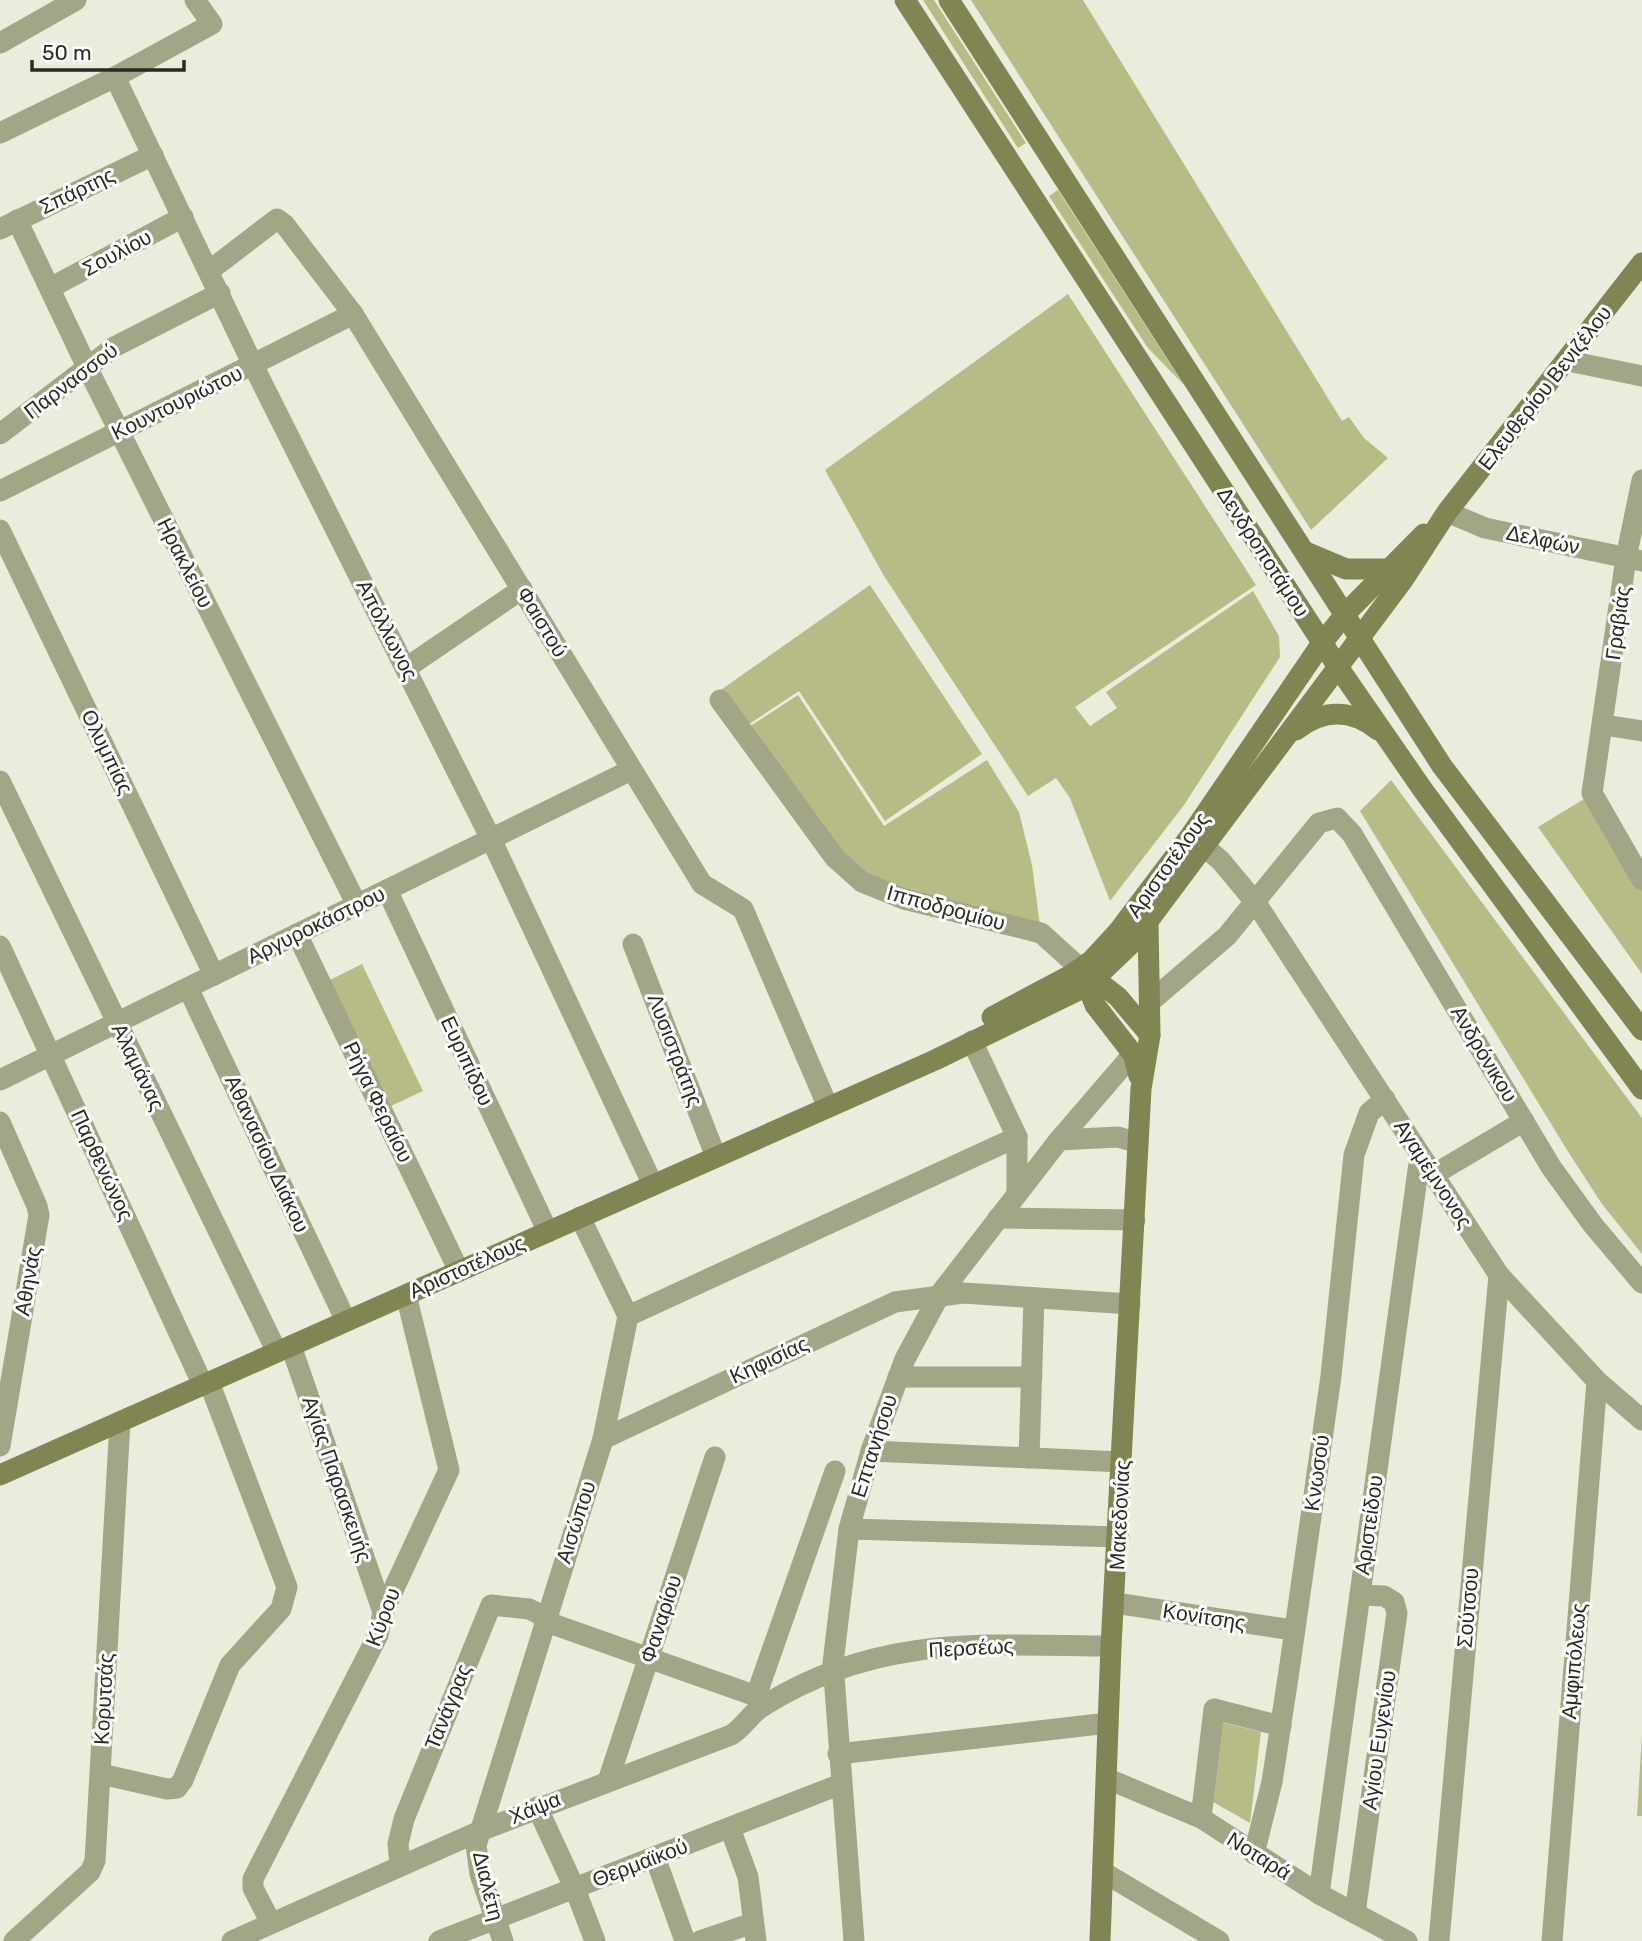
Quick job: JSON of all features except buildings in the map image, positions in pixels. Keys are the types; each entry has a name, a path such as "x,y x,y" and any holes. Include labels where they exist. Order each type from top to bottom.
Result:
{"main road":[{"name":"Δενδροποτάμου","path":"905,0 1338,667 1642,1089"},
{"name":"Δενδροποτάμου","path":"949,0 1442,766 1642,1030"},
{"path":"1025,187 1056,166"},
{"name":"Ελευθερίου Βενιζέλου","path":"1360,636 1403,580 1447,512 1642,264"},
{"name":"Ελευθερίου Βενιζέλου","path":"1346,613 1387,569 1447,512"},
{"path":"1308,554 1346,569 1387,569"},
{"name":"Αριστοτέλους","path":"0,1475 935,1060 1088,978 1147,925 1322,643 1346,613"},
{"name":"Αριστοτέλους","path":"935,1060 967,1029 1033,997 1088,978 1118,933 1284,741 1360,636"},
{"path":"1284,741 1308,722 1335,713 1360,718 1390,741"},
{"name":"Μακεδονίας","path":"1100,1941 1111,1646 1119,1537 1138,1143 1141,1089 1150,1035 1147,925"},
{"path":"1088,978 1118,997 1150,1035"},
{"name":"Μακεδονίας","path":"1088,978 1100,1013 1133,1054 1141,1089"},
{"name":"Επτανήσου","path":"1133,1054 1150,1035"}],"street":[{"path":"0,43 76,0"},
{"path":"0,132 115,77 212,24 195,0"},
{"name":"Απόλλωνος","path":"115,77 254,365 491,839 653,1185"},
{"name":"Σπάρτης","path":"9,224 153,155"},
{"name":"Σουλίου","path":"50,288 183,217"},
{"name":"Φαιστού","path":"209,271 276,219 285,225 353,314 702,884 743,909 828,1107"},
{"name":"Ηρακλείου","path":"9,224 50,288 357,905"},
{"name":"Παρνασσού","path":"0,434 114,346 220,293"},
{"name":"Κουντουριώτου","path":"0,491 353,314"},
{"path":"1568,361 1642,376"},
{"name":"Γραβιάς","path":"1642,480 1634,559 1592,797 1642,880"},
{"name":"Δελφών","path":"1447,512 1485,528 1634,559"},
{"name":"Ολυμπίας","path":"0,530 214,975"},
{"path":"406,668 522,589"},
{"name":"Ιπποδρομίου","path":"720,700 835,858 862,882 904,899 1041,933 1088,978"},
{"path":"1604,725 1642,731"},
{"name":"Αργυροκάστρου","path":"0,1080 631,770"},
{"name":"Αλαμάνας","path":"0,782 117,1023 284,1349"},
{"name":"Ανδρόνικου","path":"1256,902 1311,830 1325,819 1336,818 1352,834 1575,1201 1642,1283"},
{"name":"Αγαμέμνονος","path":"1199,840 1256,902 1499,1275 1597,1381 1642,1420"},
{"name":"Ευριπίδου","path":"387,890 548,1232"},
{"path":"1151,1002 1227,936 1256,902"},
{"name":"Ρήγα Φεραίου","path":"297,934 459,1271"},
{"name":"Λυσιστράτης","path":"633,944 716,1157"},
{"name":"Παρθενώνος","path":"0,946 206,1384 287,1587 281,1609 230,1665 183,1780 177,1787 167,1789 101,1774"},
{"name":"Αθανασίου Διάκου","path":"188,988 346,1321"},
{"path":"972,1041 1017,1137 1017,1194"},
{"name":"Επτανήσου","path":"854,1941 833,1670 849,1530 871,1451 898,1377 940,1294 1059,1140 1133,1054"},
{"name":"Κνωσού","path":"1254,1854 1272,1782 1281,1726 1331,1376 1354,1155 1369,1114 1385,1099"},
{"path":"1433,1175 1524,1121"},
{"name":"Αθηνάς","path":"0,1446 39,1215 2,1134"},
{"path":"580,1217 628,1316 1017,1137"},
{"path":"1059,1140 1118,1137 1138,1143"},
{"name":"Αριστείδου","path":"1319,1894 1420,1156"},
{"path":"998,1218 1135,1220"},
{"name":"Σούτσου","path":"1439,1941 1499,1275"},
{"name":"Κηφισίας","path":"603,1439 895,1302 940,1294 1130,1304"},
{"name":"Κύρου","path":"271,1923 253,1888 253,1879 378,1635 383,1612 449,1470 406,1295"},
{"path":"1029,1458 1034,1298"},
{"name":"Αισώπου","path":"480,1831 603,1439 628,1316"},
{"name":"Αγίας Παρασκευής","path":"284,1349 383,1612"},
{"path":"898,1377 1032,1377"},
{"name":"Αμφιπόλεως","path":"1552,1941 1597,1381"},
{"name":"Κορυτσάς","path":"14,1941 92,1868 96,1853 120,1422"},
{"path":"871,1451 1122,1462"},
{"name":"Φαναρίου","path":"608,1782 715,1457"},
{"path":"759,1701 835,1471"},
{"path":"849,1530 1119,1537"},
{"name":"Αγίου Ευγενίου","path":"1355,1913 1397,1613 1394,1602 1384,1596 1360,1595"},
{"name":"Κονίτσης","path":"1115,1603 1293,1630"},
{"name":"Τανάγρας","path":"400,1865 398,1844 404,1819 491,1605 530,1609 545,1619 759,1701"},
{"name":"Περσέως","path":"833,1670 871,1658 955,1645 1111,1646"},
{"name":"Χάψα","path":"232,1941 537,1807 731,1735 759,1701 833,1670"},
{"path":"1201,1818 1214,1709 1281,1726"},
{"path":"838,1754 1108,1723"},
{"name":"Νοταρά","path":"1108,1779 1201,1818 1319,1894 1396,1938"},
{"name":"Θερμαϊκού","path":"439,1941 841,1784"},
{"path":"537,1807 575,1889 595,1941"},
{"path":"700,1941 754,1932 748,1877 730,1828"},
{"name":"Διαλέτη","path":"480,1831 476,1845 478,1865 503,1941"},
{"path":"655,1857 685,1941"},
{"path":"1103,1872 1219,1941"}],"green space":[{"path":"923,0 934,0 1026,143 1018,148"},
{"path":"971,0 1083,0 1342,421 1349,417 1364,438 1388,458 1311,530"},
{"path":"1058,190 1184,385 1148,348 1049,196"},
{"path":"1068,294 1256,585 1075,707 1090,726 1117,708 1106,692 1253,591 1279,636 1280,657 1184,805 1110,901 1070,798 1056,778 1028,796 884,576 825,470"},
{"path":"870,585 982,754 885,821 799,691 743,728 718,692"},
{"path":"798,695 884,826 987,760 1019,812 1032,865 1041,933 862,882 743,731"},
{"path":"1391,780 1642,1118 1642,1254 1602,1204 1567,1150 1360,811"},
{"path":"1589,796 1642,885 1642,974 1538,827"},
{"path":"362,964 423,1091 391,1106 330,980"},
{"path":"1221,1722 1261,1732 1250,1823 1213,1802"},
{"path":"1642,1735 1642,1816 1637,1816"}]}
